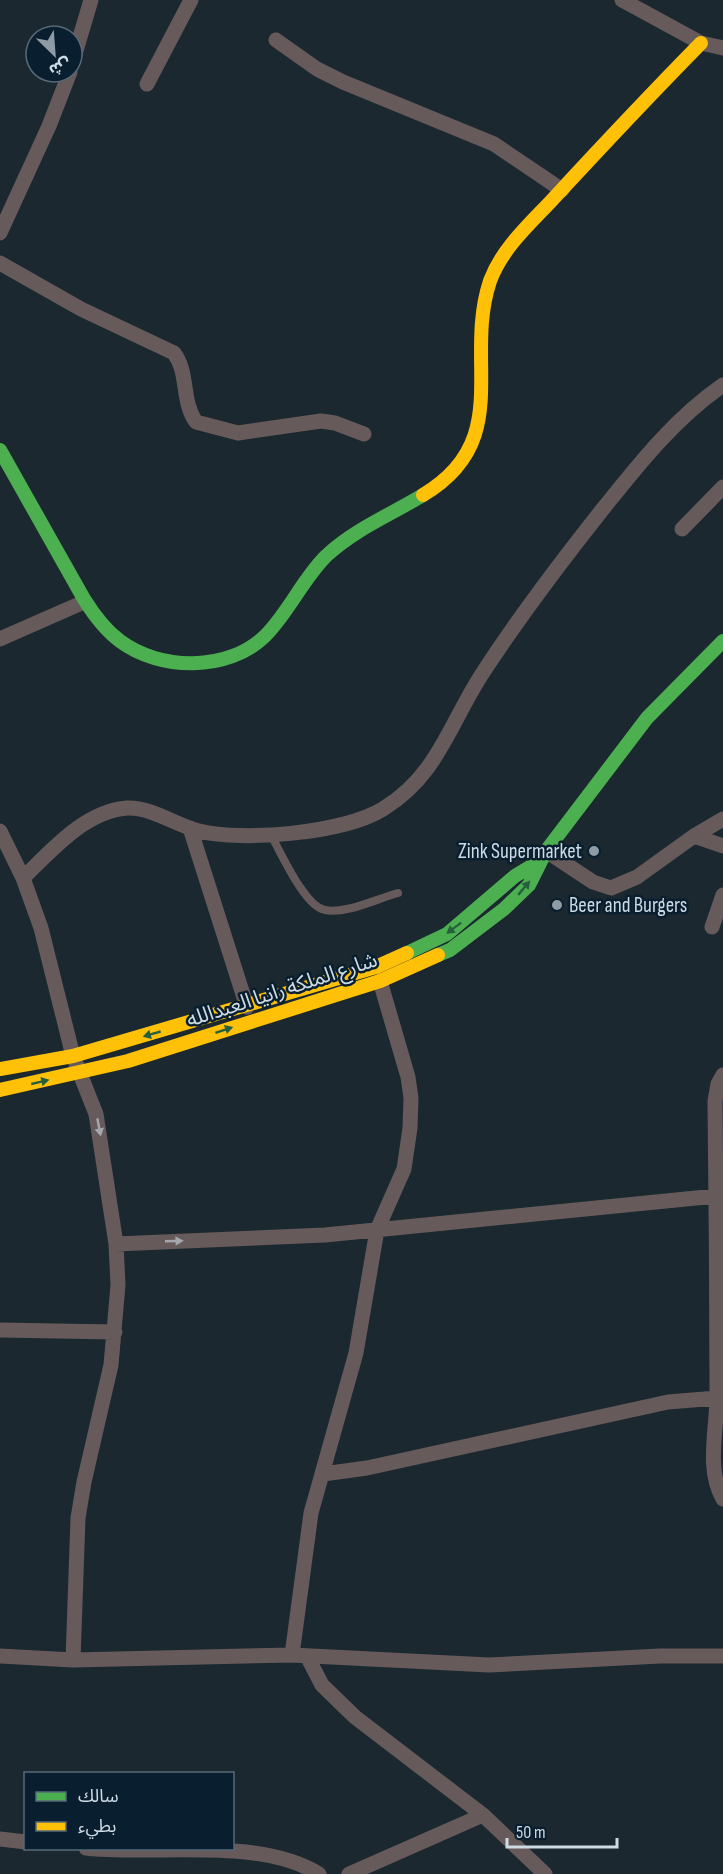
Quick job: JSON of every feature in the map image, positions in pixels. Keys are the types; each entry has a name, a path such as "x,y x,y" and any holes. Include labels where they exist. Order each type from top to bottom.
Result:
{"main road":[{"path":"0,450 51,537 84,602 117,640 157,658 202,664 240,654 257,643 275,624 321,562 351,535 426,493 461,464 473,444 480,410 484,321 493,275 505,252 701,43"},
{"name":"شارع الملكة رانيا العبدالله","path":"0,1090 128,1061 380,981 443,954 474,933 529,885 542,856 647,718 723,641"},
{"name":"شارع الملكة رانيا العبدالله","path":"0,1069 73,1056 247,1007 376,967 447,934 542,856"}],"street":[{"path":"84,26 92,0"},
{"path":"147,84 191,0"},
{"path":"621,0 701,43 723,48"},
{"path":"276,40 317,69 343,82 494,144 562,190"},
{"path":"0,232 49,126 65,84"},
{"path":"0,263 81,309 174,353 182,368 187,406 196,422 238,433 321,421 335,423 364,434"},
{"path":"23,878 71,833 109,812 127,808 144,810 190,828 216,835 271,835 365,818 403,795 437,758 467,697 522,612 643,459 692,408 723,385"},
{"path":"682,529 723,487"},
{"path":"0,639 84,602"},
{"path":"542,856 593,882 611,888 637,877 694,836 723,819"},
{"path":"190,828 247,1007"},
{"path":"0,831 23,878 41,928 73,1056 96,1114 116,1244 118,1286 115,1332 109,1375 78,1518 73,1660"},
{"path":"694,836 723,846"},
{"path":"712,927 723,896"},
{"path":"380,981 408,1077 411,1098 404,1169 377,1230 356,1353 311,1512 300,1655 322,1684 355,1717 483,1815 545,1874"},
{"path":"723,1075 718,1084 715,1101 717,1398 714,1468 717,1489 723,1499"},
{"path":"116,1244 325,1235 716,1196"},
{"path":"0,1330 115,1332"},
{"path":"323,1474 367,1468 668,1402 717,1398"},
{"path":"0,1656 73,1660 300,1655 489,1665 660,1656 723,1656"},
{"path":"349,1874 483,1815"},
{"path":"0,1839 24,1842"},
{"path":"182,1850 230,1851 277,1858 304,1866 318,1874"}],"lane":[{"path":"271,835 306,897 319,909 334,910 398,893"}],"traffic: fast":[{"path":"0,450 84,599 100,622 115,637 136,651 174,662 213,661 250,648 274,627 317,565 337,546 423,495"},
{"path":"438,955 450,950 504,909 529,885 546,851 647,718 723,641"},
{"path":"407,953 447,934 515,876 538,862"}],"traffic: slow":[{"path":"423,495 451,473 468,450 478,424 481,398 483,311 495,269 509,247 526,227 701,43"},
{"path":"0,1069 73,1056 376,967 407,953"},
{"path":"0,1090 128,1061 380,981 438,955"}],"place":[{"name":"Zink Supermarket","path":"594,851"},
{"name":"Beer and Burgers","path":"557,905"}]}
